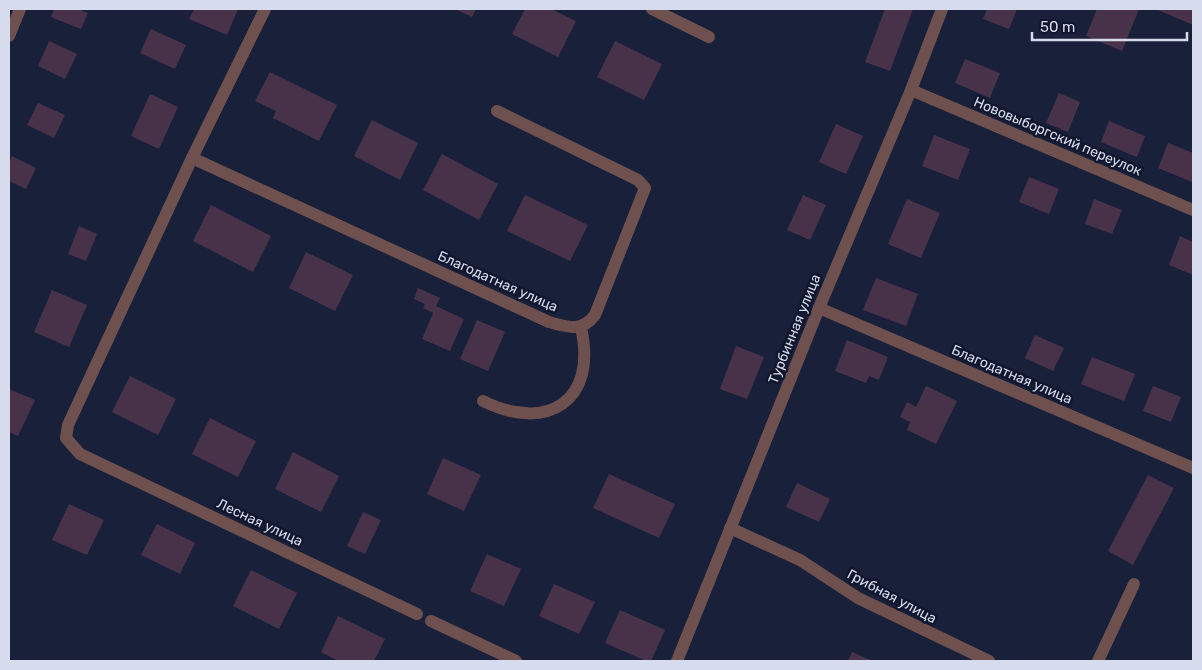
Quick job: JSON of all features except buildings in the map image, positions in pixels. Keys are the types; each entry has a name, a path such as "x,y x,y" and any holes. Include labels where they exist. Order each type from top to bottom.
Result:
{"street":[{"path":"9,36 20,9"},
{"path":"192,158 265,9"},
{"path":"652,9 708,37"},
{"name":"Турбинная улица","path":"677,661 819,308 911,90 942,9"},
{"name":"Нововыборгский переулок","path":"911,90 1193,210"},
{"path":"483,401 512,412 535,414 560,407 574,393 583,367 585,345 581,328 595,315 645,188 638,180 497,111"},
{"name":"Благодатная улица","path":"192,158 549,322 576,329 581,328"},
{"name":"Лесная улица","path":"192,158 68,425 66,438 72,447 90,458 417,614"},
{"name":"Благодатная улица","path":"819,308 1193,468"},
{"name":"Грибная улица","path":"730,528 800,560 858,598 989,661"},
{"path":"1098,661 1134,584"},
{"path":"431,621 516,661"}]}
